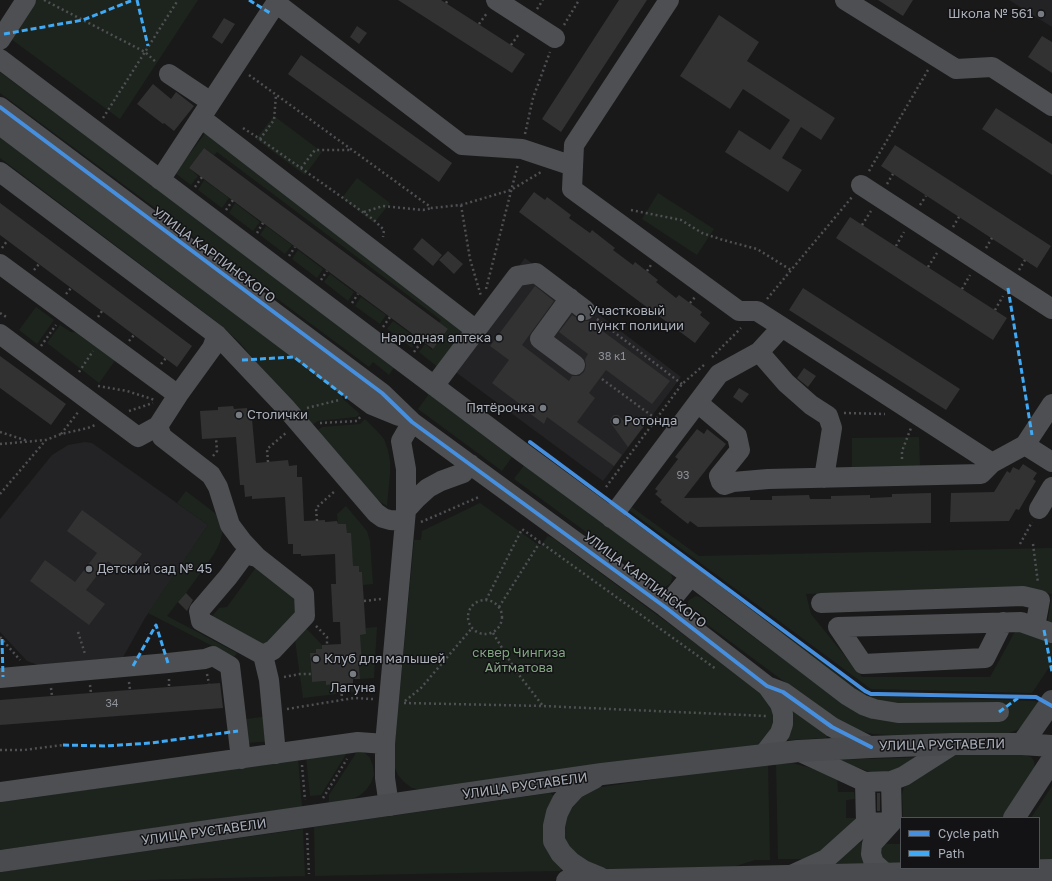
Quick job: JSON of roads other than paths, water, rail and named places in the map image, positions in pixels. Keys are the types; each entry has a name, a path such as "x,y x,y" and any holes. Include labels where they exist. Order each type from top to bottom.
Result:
{"main road":[{"path":"1022,744 1052,701"},
{"name":"УЛИЦА РУСТАВЕЛИ","path":"0,862 602,774 798,751 954,744 1022,744 1052,746"},
{"path":"1015,817 1052,760"},
{"path":"602,774 576,788 563,800 557,813 554,826 554,841 561,853 571,864 583,871 605,880"},
{"path":"567,881 949,870 1052,870"}],"street":[{"path":"0,40 26,0"},
{"path":"496,0 555,38"},
{"path":"668,0 574,145 566,164 572,189 739,311 757,310 992,463"},
{"path":"845,0 956,69 992,67 1052,106"},
{"path":"160,180 277,1 462,145 522,149 566,164"},
{"path":"0,59 848,696 863,705 885,712 999,712"},
{"path":"169,74 206,110 379,255 476,330"},
{"name":"УЛИЦА КАРПИНСКОГО","path":"0,107 382,393 412,422 665,607 767,686 780,704 783,714 783,724 780,732 763,755"},
{"name":"УЛИЦА КАРПИНСКОГО","path":"0,125 372,405 412,422"},
{"path":"0,172 217,335 290,421 376,513 383,518 390,520 410,518"},
{"path":"861,185 1052,309"},
{"path":"0,264 178,395"},
{"path":"434,386 517,276 536,273 586,310"},
{"path":"570,298 540,339 575,365"},
{"path":"611,518 674,432 719,374 759,352 782,327"},
{"path":"0,334 32,358 92,393 111,417 138,436 158,426 178,395 212,348 217,335"},
{"path":"759,352 786,383 811,405 828,416 832,428 824,478"},
{"path":"698,403 737,436 740,450 719,476 724,485 733,482 768,479 981,474 992,463 1025,445 1052,404"},
{"path":"389,806 385,744 410,518 406,469 401,441 412,422"},
{"path":"158,426 162,437 211,475 218,487 230,525 242,541 257,557 304,594 305,616 273,650 263,655"},
{"path":"1025,445 1052,462"},
{"path":"410,518 417,498 428,488 441,481 463,473 470,464"},
{"path":"1039,510 1052,487"},
{"path":"257,557 245,554 228,577 199,611 201,621 263,655 276,702 276,754"},
{"path":"665,607 690,576"},
{"path":"821,603 1023,596 1040,600 1043,630 1021,622 1003,622 838,628 863,664 985,658 1003,622"},
{"path":"0,678 91,670 212,656 230,666 241,759"},
{"name":"УЛИЦА КАРПИНСКОГО","path":"767,686 783,692 832,727 870,747"},
{"path":"0,792 358,742 385,744"},
{"path":"798,751 865,782 891,781 904,776 954,744"},
{"path":"885,873 874,863 871,854 872,844 892,822 891,781"},
{"path":"865,782 866,822"},
{"path":"791,875 826,859 866,822 892,822"}],"place":[{"name":"Школа № 561","path":"1041,14"},
{"name":"Участковый пункт полиции","path":"581,318"},
{"name":"Народная аптека","path":"499,338"},
{"name":"Пятёрочка","path":"543,408"},
{"name":"Столички","path":"239,415"},
{"name":"Ротонда","path":"616,421"},
{"name":"Детский сад № 45","path":"89,569"},
{"name":"Клуб для малышей","path":"316,659"},
{"name":"Лагуна","path":"353,674"}],"park label":[{"name":"сквер Чингиза Айтматова","path":"519,660"}]}
